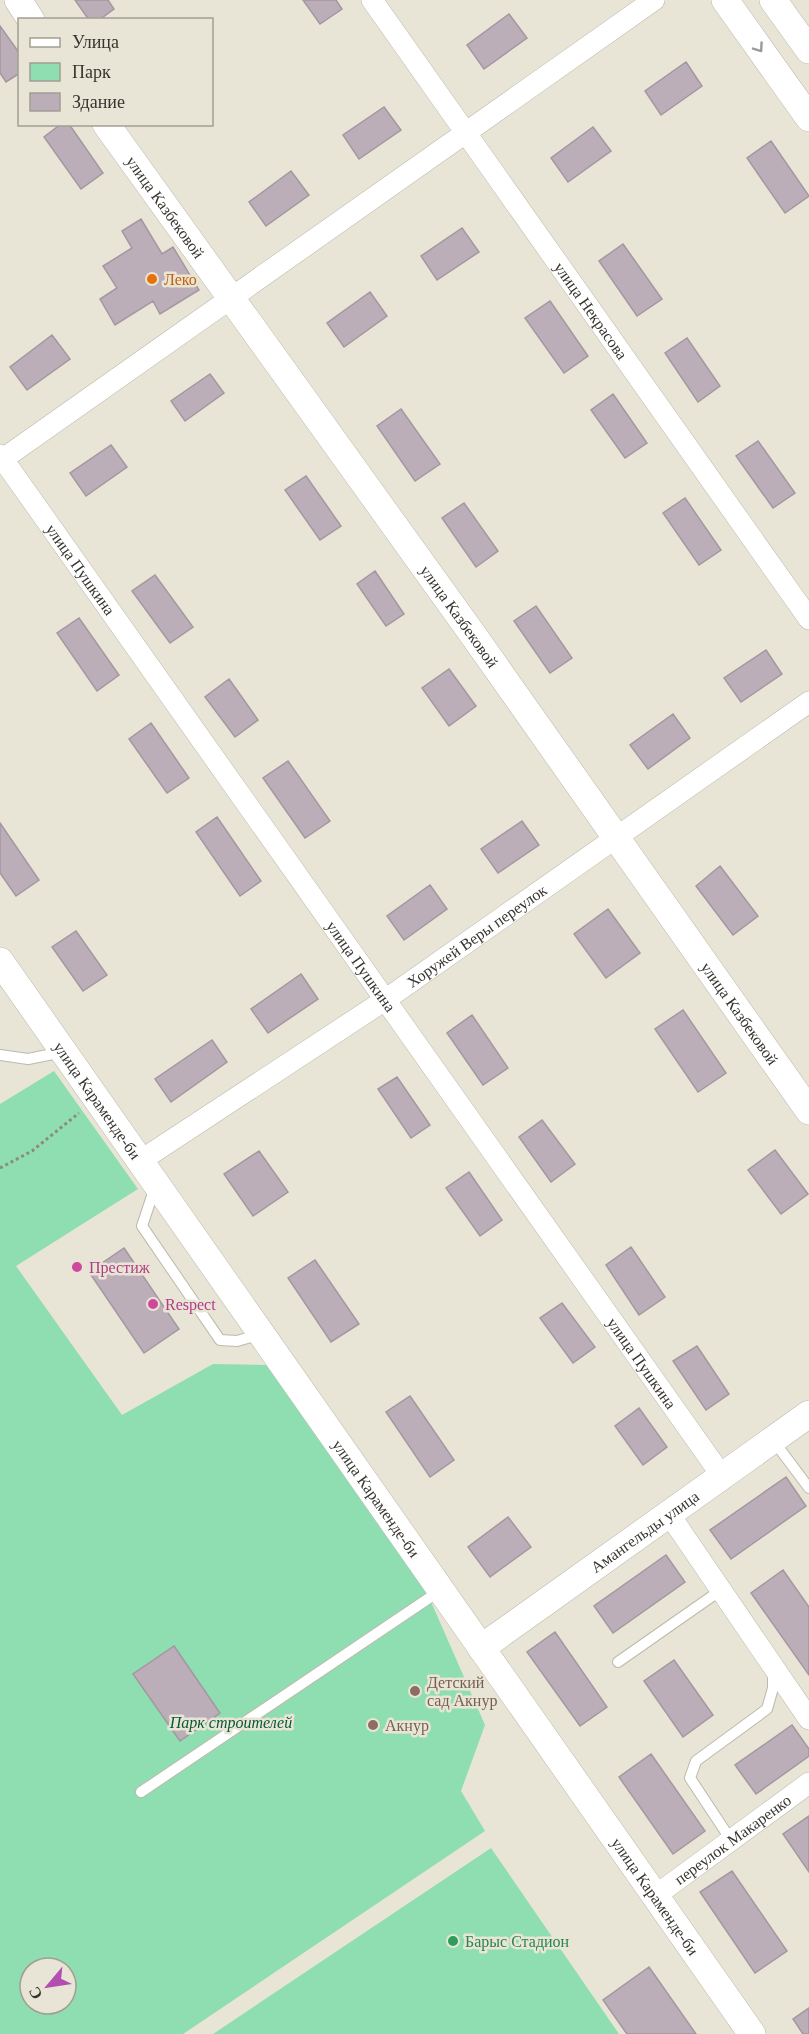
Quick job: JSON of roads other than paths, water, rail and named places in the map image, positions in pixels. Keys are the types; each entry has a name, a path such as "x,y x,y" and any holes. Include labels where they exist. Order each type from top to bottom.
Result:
{"street":[{"path":"18,0 30,18"},
{"name":"улица Некрасова","path":"372,0 809,619"},
{"path":"1,458 654,0"},
{"path":"725,0 809,118"},
{"path":"773,0 807,43"},
{"name":"улица Казбековой","path":"107,126 809,1111"},
{"name":"улица Пушкина","path":"1,458 722,1476"},
{"name":"Хоружей Веры переулок","path":"140,1161 386,1000 809,702"},
{"name":"улица Караменде-би","path":"0,961 752,2034"},
{"name":"Амангельды улица","path":"482,1648 809,1414"},
{"path":"669,1514 809,1719"},
{"name":"переулок Макаренко","path":"655,1896 809,1783"}],"lane":[{"path":"0,1055 28,1059 64,1052"},
{"path":"156,1184 147,1204 142,1226 220,1340 237,1341 261,1334"},
{"path":"773,1440 809,1488"},
{"path":"141,1792 441,1590"},
{"path":"618,1662 721,1590"},
{"path":"731,1840 690,1778 696,1761 767,1709 773,1688 773,1666"}],"place":[{"name":"Леко","path":"152,279"},
{"name":"Престиж","path":"77,1267"},
{"name":"Respect","path":"153,1304"},
{"name":"Детский сад Акнур","path":"415,1691"},
{"name":"Акнур","path":"373,1725"},
{"name":"Барыс Стадион","path":"453,1941"}],"park label":[{"name":"Парк строителей","path":"231,1722"}]}
